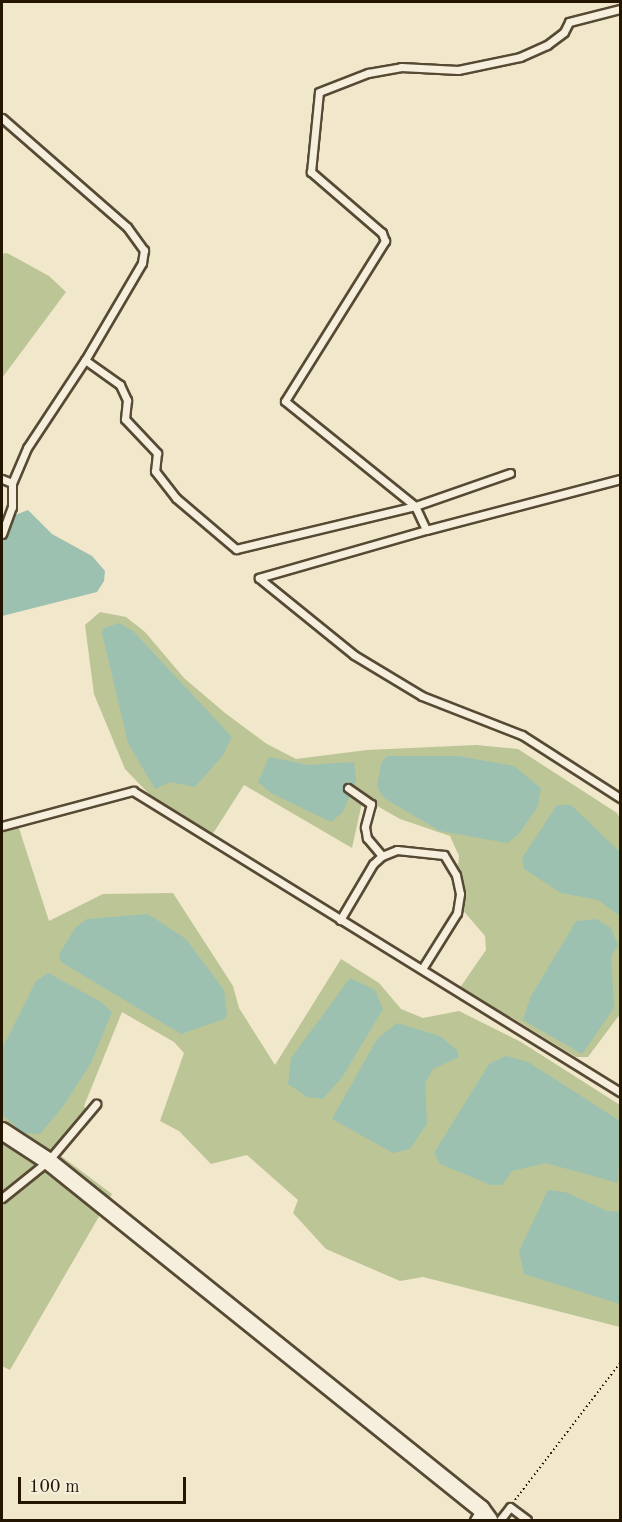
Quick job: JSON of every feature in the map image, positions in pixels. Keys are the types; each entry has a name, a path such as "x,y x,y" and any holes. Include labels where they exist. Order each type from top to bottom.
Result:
{"street":[{"path":"2,1131 48,1161 481,1517"}],"lane":[{"path":"426,530 415,506 285,401 385,241 382,233 311,172 319,92 368,73 401,67 458,70 512,59 547,45 564,32 569,22 621,9"},
{"path":"2,118 127,227 144,250 142,263 85,360 27,448 12,483 12,507 2,534"},
{"path":"85,360 120,385 127,400 125,419 157,453 155,471 176,498 236,549 415,506 510,473"},
{"path":"2,479 12,483"},
{"path":"621,479 426,530 259,578 354,655 422,696 522,735 621,798"},
{"path":"348,788 371,804 365,827 367,838 382,856"},
{"path":"2,826 133,791 621,1092"},
{"path":"340,920 373,864 382,856 396,850 444,855 456,875 460,894 457,913 422,969"},
{"path":"2,1198 48,1161 96,1104"},
{"path":"500,1521 510,1507 526,1521"}],"path":[{"path":"510,1507 621,1364"}],"shaded area":[{"path":"7,253 49,276 66,292 2,378 2,254"},
{"path":"28,510 52,534 92,556 105,571 104,581 97,592 2,616 2,526 10,517"},
{"path":"100,612 126,617 145,632 184,678 225,713 267,744 296,759 367,750 476,745 518,749 617,813 620,819 620,1014 588,1057 576,1057 511,1017 505,1024 457,992 486,950 485,936 455,901 459,856 450,836 400,819 363,798 352,848 244,785 212,835 151,796 125,769 94,694 85,625"},
{"path":"119,623 133,631 232,737 223,755 195,787 170,782 155,789 128,743 102,633 104,628"},
{"path":"387,756 458,756 514,766 541,788 538,806 518,835 507,843 440,831 384,798 377,787 381,763"},
{"path":"269,757 308,765 354,762 356,781 343,812 331,822 271,793 258,782"},
{"path":"557,805 571,805 620,852 620,916 598,900 561,893 524,869 522,858"},
{"path":"16,819 49,921 103,894 173,893 233,986 239,1008 275,1065 341,959 379,983 401,1009 423,1018 459,1011 521,1042 620,1105 620,1327 423,1277 400,1281 326,1249 293,1213 298,1200 247,1155 211,1164 179,1131 160,1121 184,1053 174,1042 122,1012 84,1106 88,1113 53,1150 112,1194 10,1370 2,1366 2,823"},
{"path":"148,914 186,939 224,990 227,1015 224,1019 181,1034 61,962 59,954 76,927 87,919"},
{"path":"596,919 611,928 618,945 611,957 614,1008 582,1054 523,1020 530,998 576,921"},
{"path":"48,973 101,1002 112,1012 91,1063 64,1105 40,1134 23,1133 2,1114 2,1049 36,981"},
{"path":"350,978 375,990 383,1009 343,1076 323,1099 307,1097 288,1084 291,1058"},
{"path":"397,1023 440,1036 457,1050 459,1057 433,1069 425,1083 427,1124 410,1149 393,1153 332,1119 377,1039"},
{"path":"506,1056 528,1062 620,1121 618,1183 546,1163 512,1171 502,1185 491,1185 440,1164 434,1153 489,1064"},
{"path":"548,1190 565,1192 607,1211 620,1212 620,1304 524,1274 519,1251"}]}
